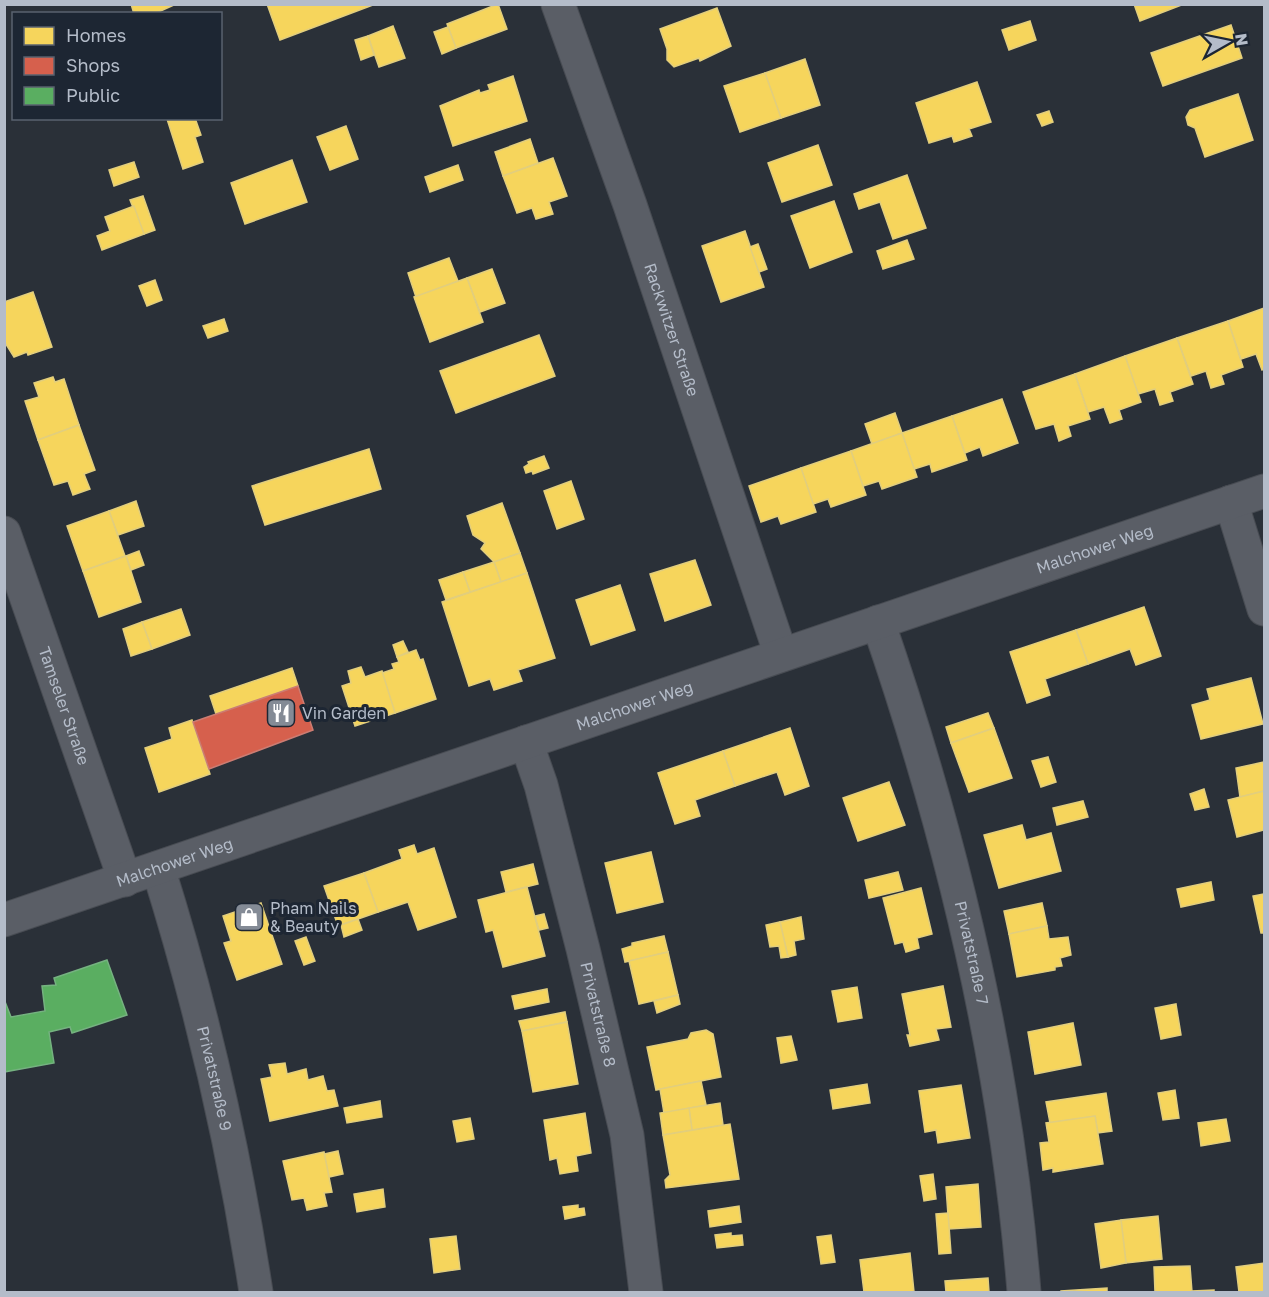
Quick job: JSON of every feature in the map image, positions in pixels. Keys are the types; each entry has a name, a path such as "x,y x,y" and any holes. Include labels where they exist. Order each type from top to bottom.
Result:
{"street":[{"name":"Rackwitzer Straße","path":"558,4 630,206 781,655"},
{"name":"Malchower Weg","path":"4,920 1264,491"},
{"path":"1231,502 1264,609"},
{"name":"Tamseler Straße","path":"4,533 125,880"},
{"name":"Privatstraße 7","path":"878,622 945,835 973,947 994,1056 1024,1293"},
{"name":"Privatstraße 8","path":"526,742 541,785 627,1135 646,1293"},
{"name":"Privatstraße 9","path":"158,868 174,915 211,1055 241,1193 256,1293"}],"building: Homes":[{"path":"131,4 176,4 158,12 133,12"},
{"path":"267,4 373,4 373,5 280,40"},
{"path":"498,4 507,29 456,48 447,24"},
{"path":"1134,4 1184,4 1140,21"},
{"path":"717,8 731,46 700,61 699,58 674,67 667,60 667,49 660,29"},
{"path":"1030,21 1036,40 1009,50 1002,30"},
{"path":"1231,25 1242,58 1163,86 1151,53"},
{"path":"393,26 405,58 379,67 368,36"},
{"path":"448,27 456,48 442,54 434,32"},
{"path":"368,36 374,55 361,60 355,40"},
{"path":"805,59 820,105 781,118 765,73"},
{"path":"765,73 781,118 740,132 724,86"},
{"path":"513,76 527,121 453,146 440,106 479,90 480,93 490,90 488,85"},
{"path":"977,82 991,122 969,129 972,136 954,142 952,136 929,143 916,103"},
{"path":"1238,94 1253,140 1205,157 1195,128 1188,125 1186,117 1190,110"},
{"path":"1049,111 1053,122 1042,126 1037,115"},
{"path":"167,120 196,120 201,135 195,137 203,162 183,169"},
{"path":"346,126 358,159 330,170 317,137"},
{"path":"530,139 538,163 503,176 495,152"},
{"path":"818,145 832,185 782,202 768,163"},
{"path":"553,158 567,196 549,202 553,214 536,219 532,208 517,213 503,176"},
{"path":"292,160 307,202 245,224 231,183"},
{"path":"134,162 139,177 114,186 109,170"},
{"path":"458,165 463,180 430,192 425,177"},
{"path":"907,175 926,228 893,239 880,202 859,209 854,194"},
{"path":"143,196 155,230 144,234 130,200"},
{"path":"834,201 852,252 810,268 791,216"},
{"path":"134,206 144,234 102,250 97,236 110,231 105,217"},
{"path":"745,231 764,287 721,302 702,246"},
{"path":"907,240 914,259 883,269 877,251"},
{"path":"758,244 767,269 759,272 750,247"},
{"path":"449,258 458,281 416,297 408,273"},
{"path":"492,269 505,303 480,312 467,278"},
{"path":"467,278 483,322 430,342 414,297"},
{"path":"155,280 162,300 147,306 139,286"},
{"path":"33,292 52,347 14,357 4,341 4,302"},
{"path":"1264,308 1264,369 1262,370 1256,354 1241,359 1228,321"},
{"path":"224,319 228,331 208,338 203,326"},
{"path":"1228,321 1243,367 1221,375 1224,384 1211,388 1206,371 1191,376 1177,338"},
{"path":"539,335 555,376 456,413 440,371"},
{"path":"1177,338 1193,384 1170,392 1173,401 1160,405 1155,389 1138,394 1125,356"},
{"path":"1125,356 1141,402 1119,410 1122,419 1110,423 1104,407 1088,412 1075,374"},
{"path":"1075,374 1090,419 1068,426 1071,436 1059,441 1054,424 1036,429 1023,392"},
{"path":"53,377 55,382 64,379 79,425 38,440 25,401 39,397 34,383"},
{"path":"1002,399 1018,443 983,456 980,447 965,453 952,416"},
{"path":"895,413 902,433 872,444 865,424"},
{"path":"952,416 967,460 932,472 930,464 914,469 902,433"},
{"path":"79,425 95,470 84,474 90,489 73,495 68,481 54,485 38,440"},
{"path":"902,433 917,477 882,489 879,481 863,486 851,451"},
{"path":"369,449 381,489 265,525 252,486"},
{"path":"851,451 866,495 831,507 828,499 813,504 801,468"},
{"path":"544,456 549,468 533,474 532,471 526,473 524,467 529,464 528,462"},
{"path":"801,468 816,512 781,524 778,516 761,522 749,486"},
{"path":"571,481 584,519 557,529 544,491"},
{"path":"136,501 144,526 118,535 109,511"},
{"path":"502,503 520,553 494,562 481,549 485,543 473,535 467,516"},
{"path":"109,511 125,556 83,571 67,526"},
{"path":"139,551 144,565 131,570 126,556"},
{"path":"520,553 527,573 501,582 494,562"},
{"path":"126,556 141,602 99,617 83,571"},
{"path":"695,560 711,605 665,621 650,574"},
{"path":"494,562 501,582 470,592 463,572"},
{"path":"463,572 470,592 446,600 439,580"},
{"path":"527,573 555,658 518,670 522,681 494,690 490,679 469,686 442,602"},
{"path":"620,585 635,630 591,645 576,600"},
{"path":"1144,607 1161,656 1136,665 1130,649 1088,664 1076,630"},
{"path":"181,609 190,635 152,649 142,622"},
{"path":"142,622 152,649 131,656 123,629"},
{"path":"1076,630 1088,664 1045,679 1050,695 1027,703 1010,652"},
{"path":"403,641 408,652 397,657 393,645"},
{"path":"416,650 420,660 423,659 436,699 395,713 382,673 394,669 392,664 399,662 397,657"},
{"path":"361,667 365,677 382,671 395,713 355,726 342,686 351,683 348,671"},
{"path":"292,668 298,686 216,714 210,696"},
{"path":"1251,678 1263,724 1201,739 1192,705 1210,700 1207,689"},
{"path":"988,713 994,728 951,743 946,727"},
{"path":"192,720 210,774 159,792 145,748 172,739 169,728"},
{"path":"790,728 809,786 785,795 777,772 735,786 723,751"},
{"path":"994,728 1012,778 969,792 951,743"},
{"path":"723,751 735,786 695,800 700,816 675,824 658,773"},
{"path":"1048,757 1056,782 1041,787 1032,761"},
{"path":"1264,762 1264,791 1240,797 1236,768"},
{"path":"889,782 905,825 858,841 843,798"},
{"path":"1204,789 1209,807 1195,810 1190,794"},
{"path":"1264,791 1264,830 1237,837 1228,800"},
{"path":"1083,801 1088,817 1057,825 1053,808"},
{"path":"1022,825 1026,840 1051,833 1061,871 999,888 984,835"},
{"path":"414,845 417,854 434,848 456,917 418,930 408,902 378,912 364,873 402,859 399,850"},
{"path":"651,852 663,902 617,913 605,863"},
{"path":"533,864 538,884 506,892 501,872"},
{"path":"898,872 903,890 869,898 865,880"},
{"path":"364,873 378,912 338,926 324,886"},
{"path":"1211,882 1214,900 1181,907 1177,889"},
{"path":"527,887 545,956 503,967 493,930 486,932 478,900"},
{"path":"921,888 932,934 917,938 919,948 906,952 903,942 895,944 883,898"},
{"path":"1264,894 1264,933 1261,933 1253,896"},
{"path":"261,903 282,964 237,980 224,943 231,941 223,916"},
{"path":"1042,903 1047,926 1009,934 1004,911"},
{"path":"544,914 548,928 539,930 535,916"},
{"path":"801,917 804,939 794,941 796,955 788,957 780,922"},
{"path":"358,919 362,930 344,937 341,925"},
{"path":"780,922 788,957 781,958 779,946 770,947 766,925"},
{"path":"1047,926 1049,939 1068,937 1071,955 1060,958 1062,966 1055,967 1055,970 1017,977 1009,934"},
{"path":"664,936 668,952 625,962 622,949 632,946 632,943"},
{"path":"306,937 315,961 304,965 295,941"},
{"path":"668,952 678,995 639,1004 629,961"},
{"path":"943,986 951,1027 936,1029 939,1040 910,1046 902,994"},
{"path":"857,987 862,1018 838,1022 832,991"},
{"path":"547,989 549,1002 515,1009 512,996"},
{"path":"678,995 680,1004 657,1013 654,1001"},
{"path":"1176,1004 1181,1035 1161,1039 1155,1008"},
{"path":"565,1012 567,1022 522,1031 519,1021"},
{"path":"567,1022 578,1084 533,1092 522,1031"},
{"path":"1073,1023 1081,1065 1035,1074 1028,1032"},
{"path":"706,1030 713,1034 721,1077 656,1090 647,1047 688,1039 691,1033"},
{"path":"791,1036 797,1060 781,1063 777,1038"},
{"path":"285,1063 287,1074 306,1069 308,1080 323,1076 327,1091 334,1090 338,1106 270,1121 261,1079 272,1077 269,1065"},
{"path":"701,1081 706,1105 664,1113 660,1089"},
{"path":"867,1084 870,1103 833,1109 830,1090"},
{"path":"961,1085 970,1138 938,1143 936,1130 925,1132 919,1091"},
{"path":"1175,1090 1179,1118 1163,1120 1158,1093"},
{"path":"1106,1093 1112,1131 1098,1133 1095,1116 1050,1123 1046,1102"},
{"path":"380,1101 382,1117 347,1123 344,1108"},
{"path":"720,1103 723,1125 692,1130 689,1108"},
{"path":"689,1108 692,1130 663,1135 660,1113"},
{"path":"585,1113 591,1153 576,1156 578,1171 560,1174 557,1158 550,1160 544,1120"},
{"path":"1095,1116 1103,1164 1053,1172 1053,1168 1043,1170 1040,1143 1049,1142 1046,1123"},
{"path":"470,1118 474,1139 457,1142 453,1121"},
{"path":"1226,1119 1230,1141 1201,1146 1198,1123"},
{"path":"730,1124 739,1179 666,1188 665,1180 670,1175 663,1135"},
{"path":"338,1151 343,1174 329,1177 324,1154"},
{"path":"324,1152 332,1192 324,1193 327,1206 307,1210 304,1198 292,1200 283,1161"},
{"path":"933,1174 936,1199 924,1201 920,1176"},
{"path":"978,1184 981,1227 949,1229 946,1187"},
{"path":"383,1189 385,1207 357,1212 354,1194"},
{"path":"578,1205 578,1209 584,1208 585,1215 565,1219 563,1207"},
{"path":"739,1206 741,1222 710,1227 708,1211"},
{"path":"948,1213 951,1253 939,1254 936,1214"},
{"path":"1158,1216 1162,1259 1126,1263 1121,1220"},
{"path":"1121,1220 1126,1263 1101,1268 1095,1224"},
{"path":"731,1233 731,1236 742,1235 743,1245 717,1248 715,1235"},
{"path":"831,1235 835,1262 821,1264 817,1237"},
{"path":"456,1236 460,1269 434,1273 430,1239"},
{"path":"910,1253 914,1292 864,1292 860,1260"},
{"path":"1264,1263 1264,1292 1239,1292 1236,1267"},
{"path":"1190,1266 1192,1292 1155,1292 1154,1267"},
{"path":"988,1278 989,1292 946,1292 945,1281"},
{"path":"1107,1288 1107,1292 1061,1292 1061,1291"},
{"path":"1214,1290 1214,1292 1192,1292 1192,1291"}],"building: Shops":[{"path":"298,686 313,730 209,769 193,722"}],"building: Public":[{"path":"107,960 127,1015 72,1033 70,1027 49,1032 54,1063 4,1072 4,999 11,1017 45,1011 42,986 56,985 54,978"}],"place":[{"name":"Vin Garden","path":"281,713"},
{"name":"Pham Nails & Beauty","path":"249,917"}]}
